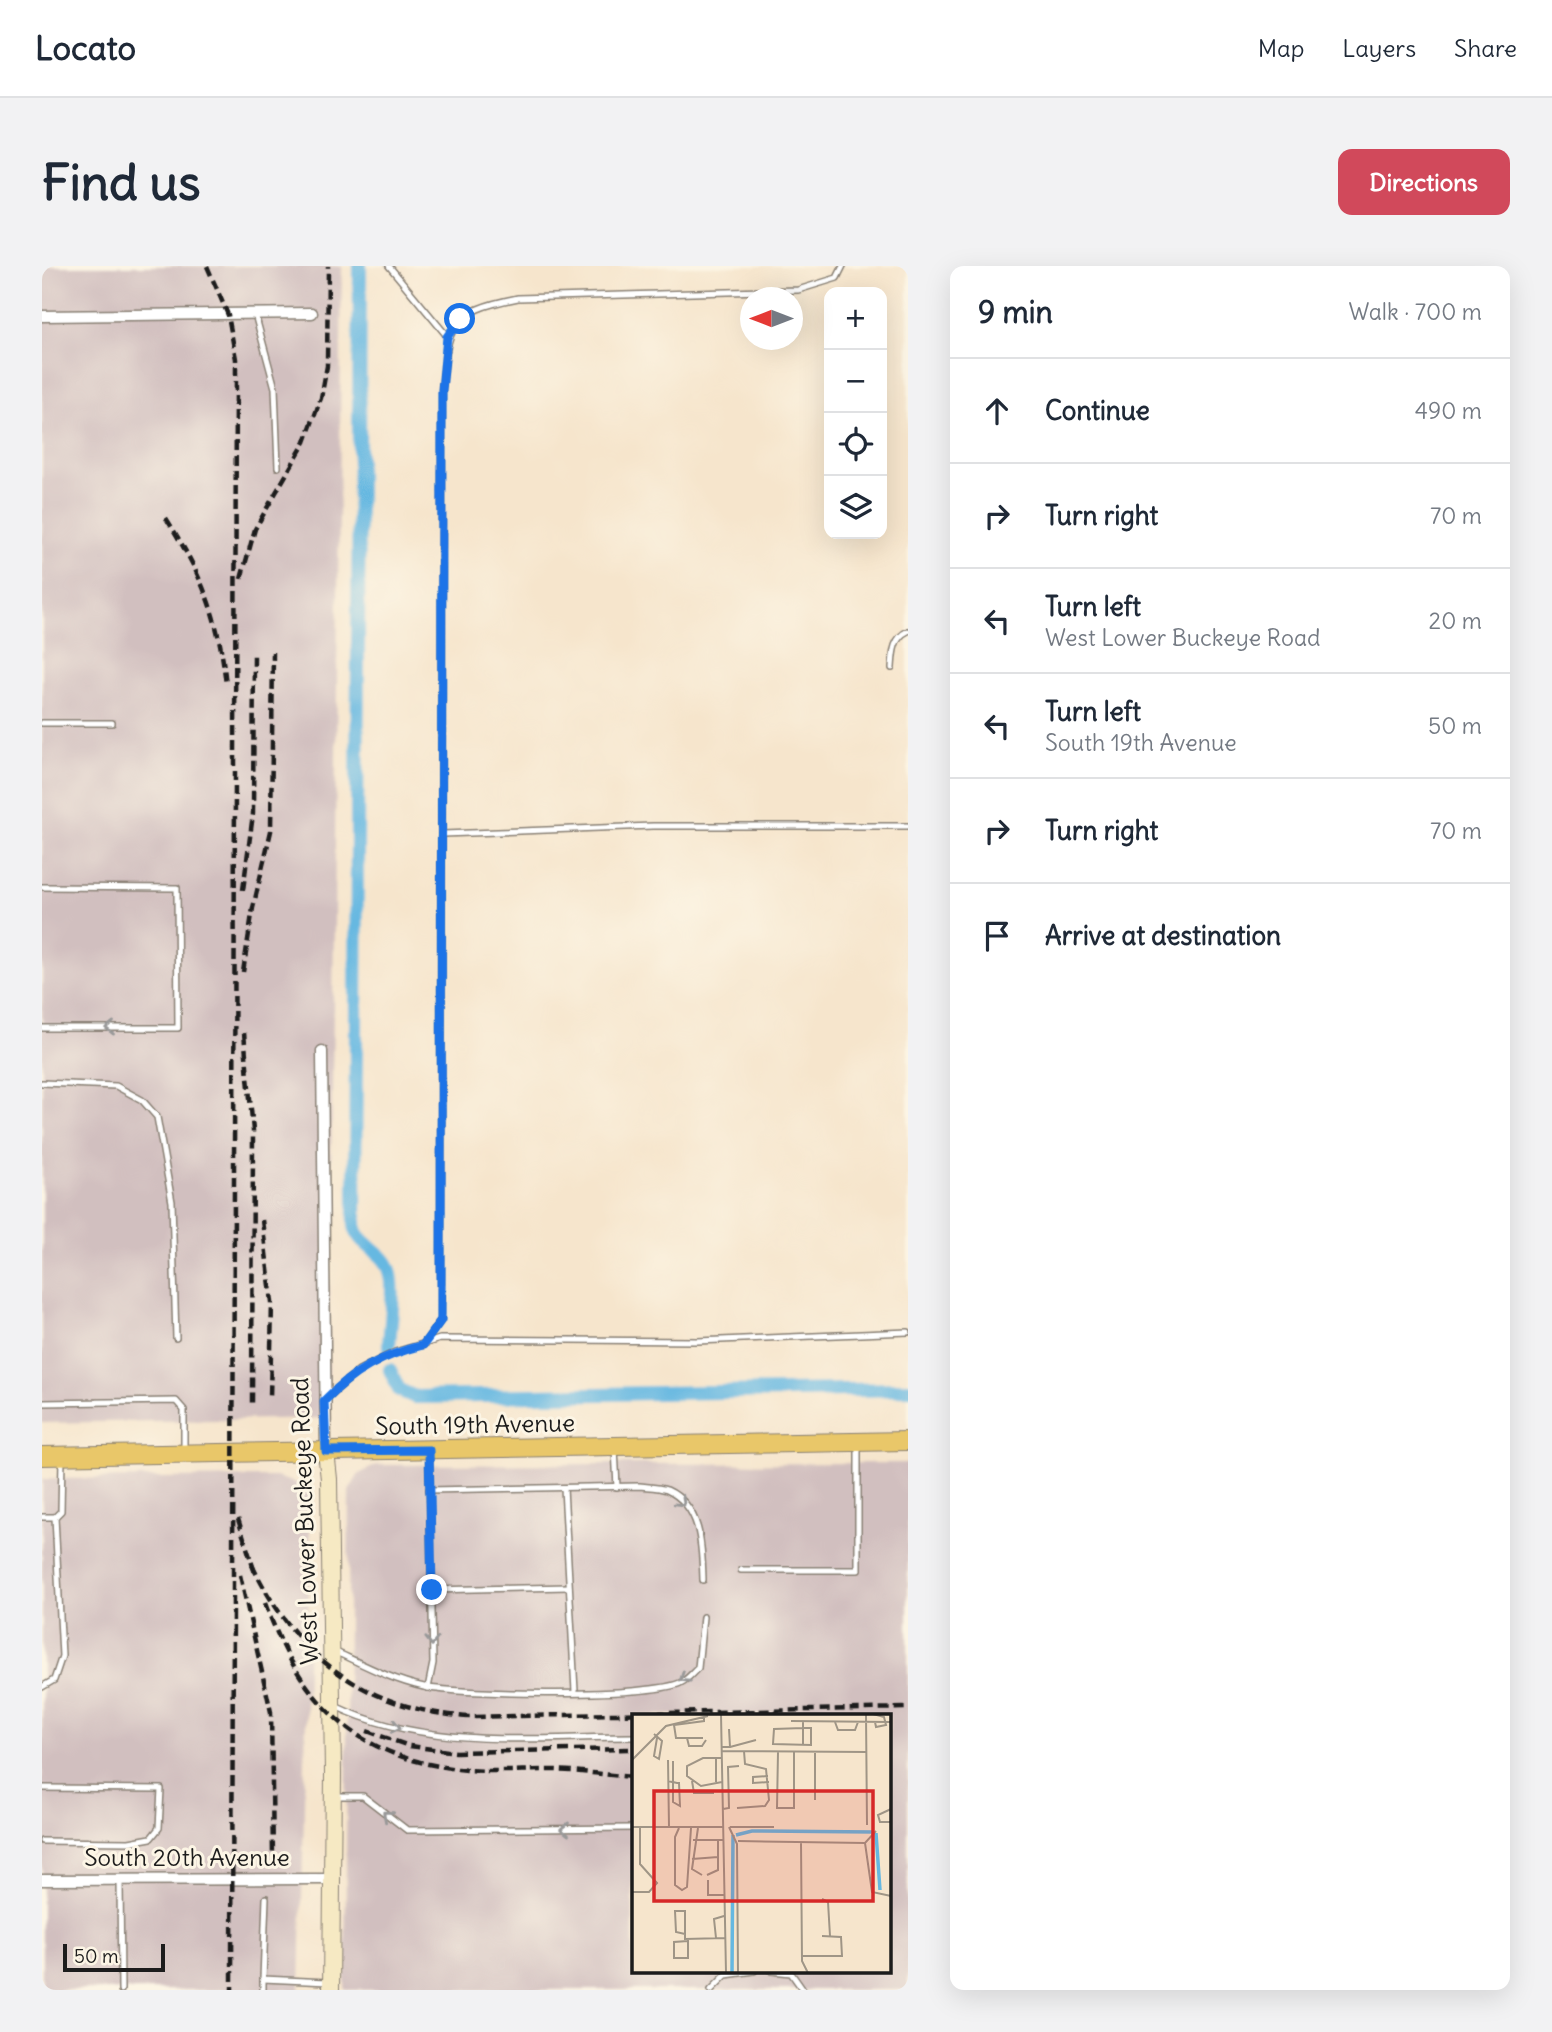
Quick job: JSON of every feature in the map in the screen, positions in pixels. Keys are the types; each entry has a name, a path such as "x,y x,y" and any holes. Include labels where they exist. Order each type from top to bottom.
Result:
{"main road":[{"name":"South 19th Avenue","path":"42,1456 908,1441"},
{"name":"West Lower Buckeye Road","path":"326,1451 333,1796 331,1986"}],"street":[{"path":"42,316 313,313"},
{"name":"West Lower Buckeye Road","path":"321,1051 326,1451"},
{"name":"South 20th Avenue","path":"42,1880 333,1878"}],"lane":[{"path":"390,266 447,337"},
{"path":"423,1345 441,1320 442,390 447,337 460,319 481,305 518,298 798,290 837,278 844,266"},
{"path":"255,314 275,388 278,467"},
{"path":"892,668 894,648 900,635 908,631"},
{"path":"42,723 112,723"},
{"path":"443,834 653,826 908,825"},
{"path":"42,887 177,888 178,1028 42,1028"},
{"path":"42,1083 116,1086 142,1100 158,1117 172,1202 176,1338"},
{"path":"324,1401 359,1370 395,1352 455,1337 698,1341 908,1332"},
{"path":"42,1404 176,1401 184,1410 184,1453"},
{"path":"741,1570 858,1570 858,1442"},
{"path":"615,1447 617,1487"},
{"path":"428,1688 432,1663 429,1450"},
{"path":"42,1687 54,1680 62,1656 55,1517 62,1504 62,1456"},
{"path":"429,1490 617,1487 666,1490 685,1504 697,1523 702,1543 703,1580"},
{"path":"564,1488 575,1691"},
{"path":"42,1517 55,1517"},
{"path":"432,1590 569,1587"},
{"path":"331,1650 399,1680 428,1688 479,1693 652,1691 682,1682 698,1668 703,1617"},
{"path":"332,1704 365,1720 436,1737 632,1737"},
{"path":"42,1788 161,1789 159,1828 151,1838 129,1842 42,1841"},
{"path":"333,1796 363,1796 407,1830 632,1828"},
{"path":"120,1880 121,1990"},
{"path":"263,1990 266,1898"},
{"path":"711,1990 726,1975 747,1972"},
{"path":"781,1972 790,1973 803,1990"},
{"path":"263,1979 331,1986"}],"shaded area":[{"path":"42,266 342,266 328,1418 42,1423"},
{"path":"908,1463 908,1990 345,1990 349,1491 359,1474 377,1465"},
{"path":"276,1477 311,1488 300,1990 42,1990 42,1479"}],"waterway":[{"path":"360,266 355,1225 363,1242 382,1257 390,1269 392,1314 389,1345"},
{"path":"390,1370 399,1390 415,1397 908,1389"}],"railway":[{"path":"207,266 228,315 236,359 232,1990"},
{"path":"241,579 255,529 305,442 321,398 327,366 328,266"},
{"path":"166,518 190,559 207,597 219,638 226,685"},
{"path":"243,890 253,814 254,652"},
{"path":"243,972 253,908 271,831 273,652"},
{"path":"244,1033 253,1131 252,1404"},
{"path":"262,1220 272,1302 270,1399"},
{"path":"238,1519 255,1573"},
{"path":"252,1565 290,1627 313,1652 338,1673 367,1690 398,1703 432,1712 469,1717 908,1708"},
{"path":"240,1575 271,1712 273,1857"},
{"path":"265,1603 295,1668 313,1694 335,1717 359,1736 388,1751 420,1762 458,1769 554,1770 632,1777"},
{"path":"367,1731 409,1746 456,1752 632,1749"}],"route":[{"path":"432,1590 429,1450 326,1451 324,1401 359,1370 395,1352 423,1345 441,1320 442,390 447,337 460,319"}]}
